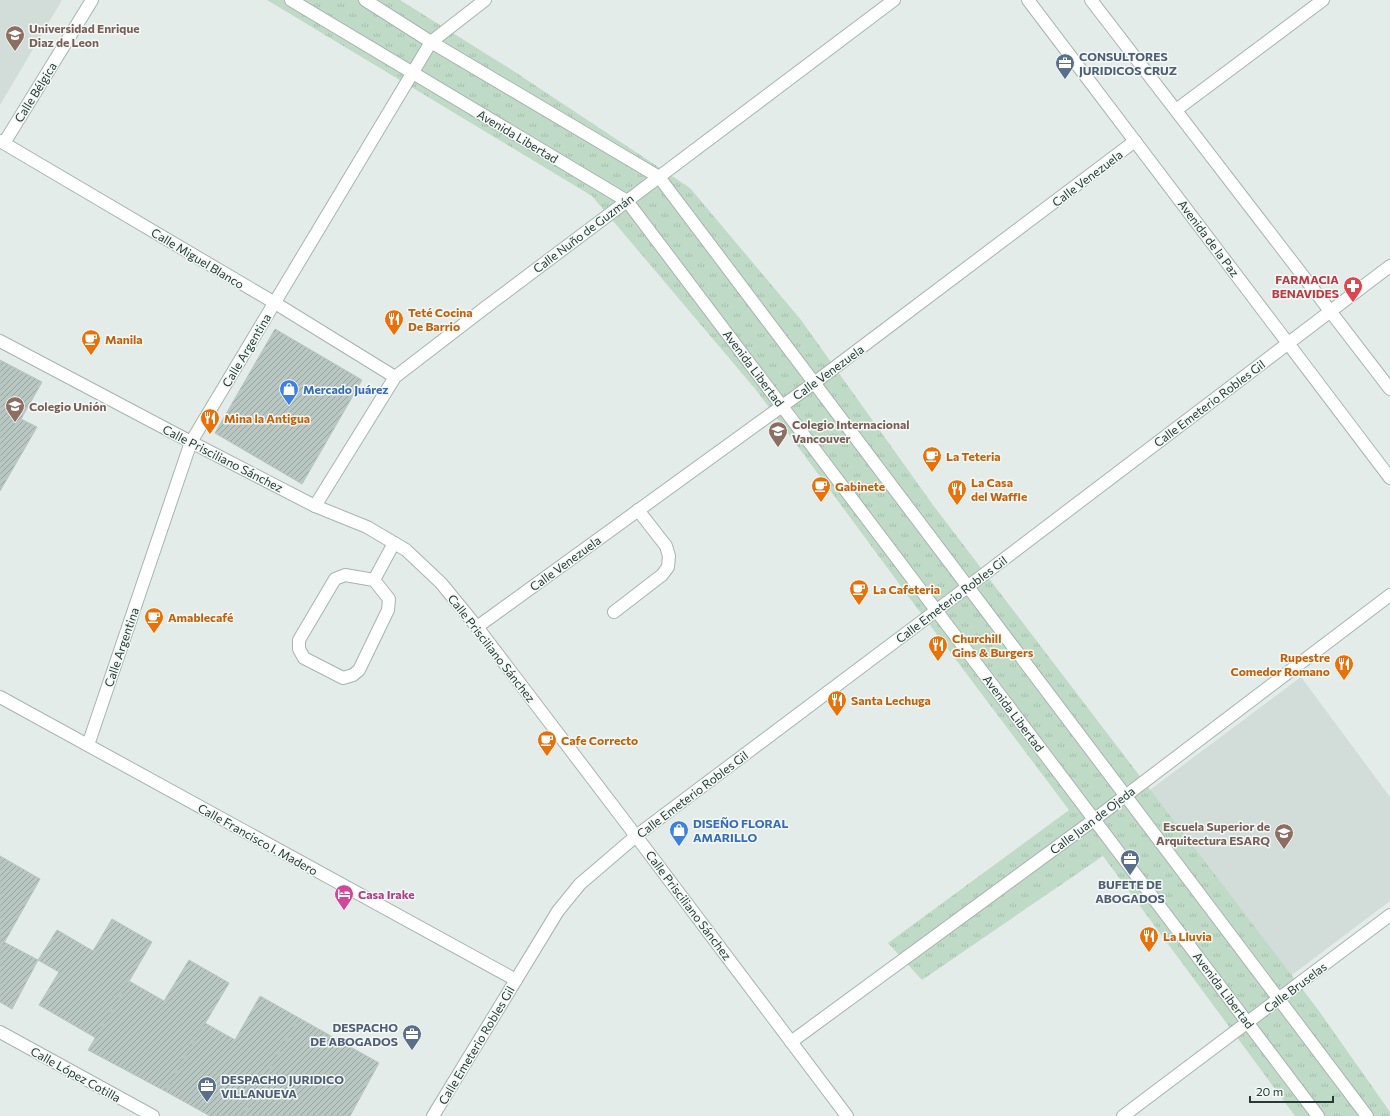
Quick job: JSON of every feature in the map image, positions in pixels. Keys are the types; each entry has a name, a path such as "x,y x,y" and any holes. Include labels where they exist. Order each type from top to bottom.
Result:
{"street":[{"name":"Calle Bélgica","path":"2,142 92,0"},
{"name":"Avenida Libertad","path":"291,0 627,200 1318,1116"},
{"path":"365,0 431,42 659,177 1367,1116"},
{"name":"Calle Argentina","path":"88,745 191,442 431,42 485,0"},
{"name":"Calle Nuño de Guzmán","path":"315,506 395,377 627,200 894,0"},
{"name":"Avenida de la Paz","path":"1028,0 1390,478"},
{"path":"1092,0 1390,389"},
{"path":"1176,110 1323,0"},
{"name":"Calle Venezuela","path":"477,627 814,383 1136,141"},
{"name":"Calle Miguel Blanco","path":"2,142 275,303 395,377"},
{"name":"Calle Emeterio Robles Gil","path":"433,1116 558,911 580,884 636,836 937,610 1390,266"},
{"name":"Calle Prisciliano Sánchez","path":"0,341 315,506 367,527 406,550 441,583 477,627 846,1116"},
{"path":"614,612 662,575 668,567 669,556 666,546 638,510"},
{"path":"374,580 394,543"},
{"path":"345,575 374,580 389,599 388,610 359,670 353,675 343,678 304,658 299,649 299,640 335,579 345,575"},
{"name":"Calle Juan de Ojeda","path":"791,1042 1095,819 1390,595"},
{"name":"Calle Francisco I. Madero","path":"0,697 516,980"},
{"name":"Calle Bruselas","path":"1122,1116 1390,915"},
{"name":"Calle López Cotilla","path":"0,1032 153,1116"}],"shaded area":[{"name":"Universidad Enrique Diaz de Leon","path":"0,0 62,0 0,105"},
{"name":"Escuela Superior de Arquitectura ESARQ","path":"1301,677 1390,797 1390,901 1280,984 1139,798"}],"green space":[{"path":"267,0 400,0 515,72 690,188 801,320 933,505 1319,1011 1390,1112 1390,1116 1295,1116 1103,856 922,980 888,943 1069,810 756,390 592,196"}],"building":[{"name":"Mercado Juárez","path":"275,329 362,380 302,484 215,433"},
{"name":"Colegio Unión","path":"0,360 42,382 21,419 37,427 0,491"},
{"path":"0,856 40,879 0,950"},
{"path":"112,919 152,942 96,1038 39,1005 59,972 38,960 57,930 93,951"},
{"path":"4,942 38,960 12,1009 0,1002 0,950"},
{"path":"189,960 229,983 165,1091 88,1050 129,981 164,1001"},
{"path":"260,996 299,1018 243,1116 210,1116 165,1091 205,1023 235,1040"},
{"path":"299,1018 379,1063 350,1116 243,1116"}],"place":[{"name":"Universidad Enrique Diaz de Leon","path":"15,52"},
{"name":"CONSULTORES JURIDICOS CRUZ","path":"1065,80"},
{"name":"FARMACIA BENAVIDES","path":"1353,303"},
{"name":"Teté Cocina De Barrio","path":"394,336"},
{"name":"Manila","path":"91,356"},
{"name":"Mercado Juárez","path":"289,406"},
{"name":"Colegio Unión","path":"15,423"},
{"name":"Mina la Antigua","path":"210,435"},
{"name":"Colegio Internacional Vancouver","path":"778,448"},
{"name":"La Teteria","path":"932,473"},
{"name":"Gabinete","path":"821,503"},
{"name":"La Casa del Waffle","path":"957,506"},
{"name":"La Cafeteria","path":"859,606"},
{"name":"Amablecafé","path":"154,634"},
{"name":"Churchill Gins & Burgers","path":"938,662"},
{"name":"Rupestre Comedor Romano","path":"1344,681"},
{"name":"Santa Lechuga","path":"837,717"},
{"name":"Cafe Correcto","path":"547,757"},
{"name":"DISEÑO FLORAL AMARILLO","path":"679,847"},
{"name":"Escuela Superior de Arquitectura ESARQ","path":"1284,850"},
{"name":"BUFETE DE ABOGADOS","path":"1130,876"},
{"name":"Casa Irake","path":"344,911"},
{"name":"La Lluvia","path":"1149,953"},
{"name":"DESPACHO DE ABOGADOS","path":"412,1051"},
{"name":"DESPACHO JURIDICO VILLANUEVA","path":"207,1103"}]}
